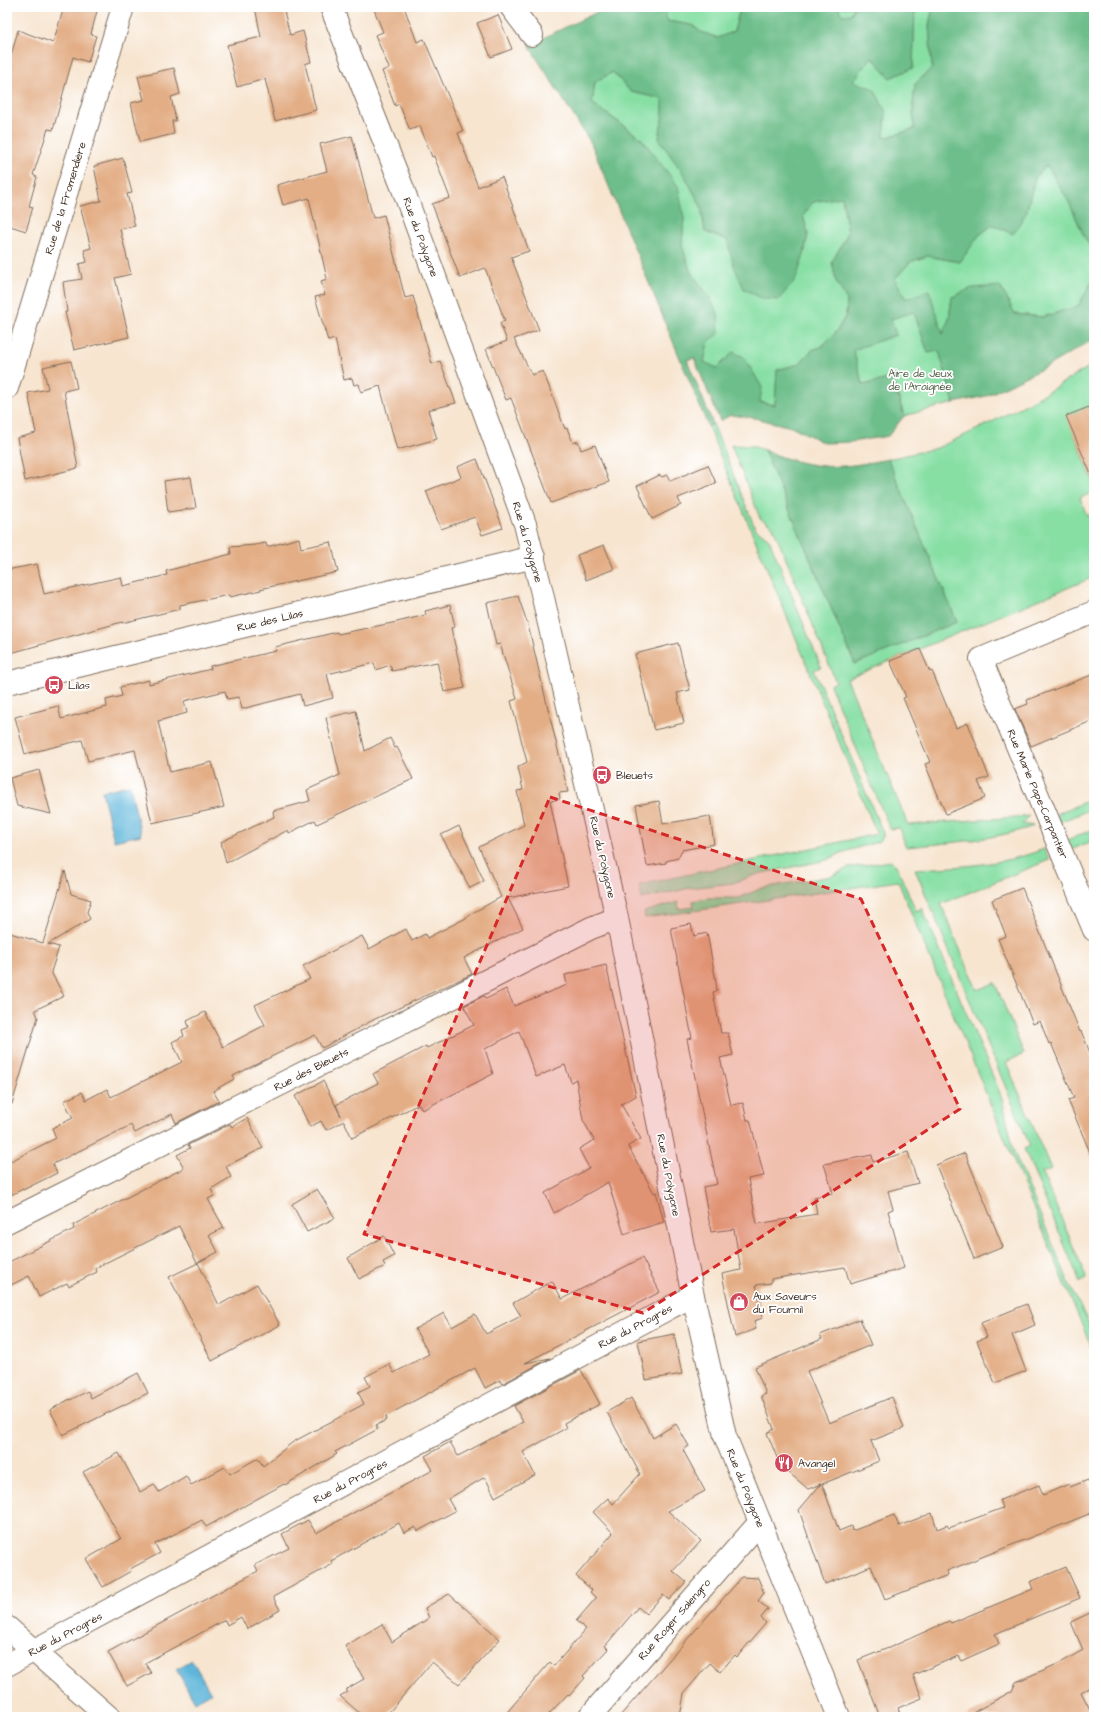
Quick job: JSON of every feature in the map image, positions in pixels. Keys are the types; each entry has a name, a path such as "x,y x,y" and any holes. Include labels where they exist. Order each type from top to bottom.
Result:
{"street":[{"name":"Rue de la Fromendière","path":"7,388 123,7"},
{"name":"Rue du Polygone","path":"331,7 406,196 525,524 534,557 617,918 693,1296 725,1436 839,1717"},
{"path":"511,7 532,35"},
{"name":"Rue des Lilas","path":"7,682 534,557"},
{"name":"Rue Marie Pape-Carpantier","path":"1094,612 981,659 1094,930"},
{"name":"Rue des Bleuets","path":"7,1222 591,928 617,918"},
{"name":"Rue du Progrès","path":"7,1665 693,1296"},
{"name":"Rue Roger Salengro","path":"589,1717 760,1522"},
{"path":"7,1627 109,1717"}],"highlighted area":[{"path":"550,797 861,899 960,1109 643,1313 364,1234"}],"green space":[{"path":"608,7 665,7 667,21 692,25 701,32 718,38 734,31 739,13 737,7 838,7 842,15 851,14 854,7 915,7 913,68 890,78 872,57 853,81 874,89 886,112 884,138 914,129 913,105 915,84 932,68 929,25 933,7 1094,7 1094,253 1084,236 1069,202 1047,165 1035,178 1026,213 1013,234 993,225 979,235 960,262 927,256 910,262 895,279 906,299 929,290 943,334 949,319 952,297 972,288 1000,286 1015,314 1043,317 1078,306 1094,278 1094,339 1048,366 986,396 954,403 939,351 928,353 914,312 891,319 896,335 853,350 863,385 892,378 904,416 888,436 851,442 824,443 795,428 755,418 731,415 720,421 694,358 687,360 713,424 708,426 591,143 529,46","holes":["613,72 631,92 663,99 663,114 659,139 685,176 701,206 705,232 727,240 734,266 744,289 763,299 778,300 795,281 804,255 808,233 803,216 813,202 842,197 848,233 832,262 836,281 847,300 846,315 837,331 821,347 812,350 799,364 777,370 775,405 760,402 762,387 744,357 733,352 717,368 704,362 708,342 719,334 718,313 708,295 690,271 682,245 684,218 678,186 642,139 592,103 595,82"]},
{"path":"665,7 737,7 739,13 734,31 718,38 701,32 692,25 667,21"},
{"path":"838,7 854,7 851,14 841,16"},
{"path":"915,7 933,7 929,25 932,68 915,84 913,105 914,129 884,138 886,112 853,81 872,57 890,78 913,68"},
{"path":"613,72 631,92 663,99 663,114 659,139 685,176 701,206 705,232 727,240 731,253 804,255 808,233 803,216 813,202 842,196 848,233 832,262 836,281 847,300 846,315 837,331 821,347 812,350 799,364 777,370 775,405 760,402 733,352 717,368 704,362 708,342 708,295 690,271 682,245 684,218 642,139 592,103 595,82"},
{"path":"1047,164 1069,202 1084,236 1094,253 1094,281 1078,306 1043,317 1015,314 1000,286 952,297 949,319 943,335 929,291 906,299 895,279 910,262 927,256 960,262 979,235 993,225 1026,213 1035,178"},
{"name":"Aire de Jeux de l'Araignée","path":"914,311 928,353 939,350 954,403 904,416 893,378 863,385 853,349 896,335 891,319"},
{"path":"1094,364 1094,405 1067,416 1094,483 1094,492 1080,498 1087,516 1094,513 1094,577 847,679 908,825 1030,816 1022,824 1034,826 987,838 906,847 899,828 890,829 830,685 836,682 773,527 760,518 731,445 752,446 764,450 855,664 957,622 888,459 937,448 1034,400"},
{"path":"713,424 755,528 769,539 821,667 814,670 883,833 883,837 880,841 841,853 827,860 758,874 733,883 690,888 642,899 639,885 877,834 708,426"},
{"path":"764,450 778,456 808,464 823,466 848,466 888,459 957,622 855,664"},
{"path":"1094,798 1094,808 1060,822 1056,814"},
{"path":"1094,829 1094,840 1071,850 1067,840"},
{"path":"1044,849 1049,860 941,904 977,990 995,983 1024,1054 1006,1062 1051,1169 1042,1173 1087,1279 1080,1282 1024,1149 1030,1146 915,869 997,862 1013,859"},
{"path":"890,861 896,865 916,911 922,908 1002,1098 1014,1152 1071,1288 1094,1334 1094,1354 898,881 645,918 644,912 678,902 679,909 694,907 693,901 707,898 739,898 762,888 832,876 848,868"}],"water":[{"path":"130,785 141,835 114,841 102,791"},
{"path":"192,1660 211,1693 195,1702 176,1669"}],"building":[{"path":"64,7 98,7 91,34 96,36 88,62 73,57 53,130 48,129 33,175 37,177 29,206 33,207 26,231 7,225 7,71 18,30 53,43"},
{"path":"255,7 283,7 290,35 303,31 311,62 305,64 316,110 275,121 265,79 237,87 227,45 261,37"},
{"path":"373,7 404,7 417,42 424,39 463,131 458,133 478,187 502,177 529,251 511,257 539,330 514,339 532,375 543,371 565,429 567,428 573,443 578,441 581,450 595,445 609,482 551,503 511,398 506,400 486,349 507,341 500,323 505,321 485,268 460,278 432,204 450,198 434,156 432,157 420,126 410,130 399,104 395,106 382,71 389,68 375,35 383,32"},
{"path":"498,15 512,49 491,57 477,23"},
{"path":"174,68 180,94 171,97 176,121 172,121 174,134 140,142 131,103 144,100 138,76"},
{"path":"352,136 373,218 384,215 405,298 413,296 432,364 440,361 456,403 428,410 437,439 397,450 380,386 361,392 359,384 354,385 352,378 344,380 335,339 328,341 315,297 325,295 321,281 327,279 309,198 283,205 277,185 327,171 320,144"},
{"path":"123,158 132,193 127,194 135,226 120,229 131,274 115,278 129,337 74,350 65,312 67,312 63,282 82,279 79,264 87,262 84,250 91,248 80,206 101,201 94,166"},
{"path":"71,361 77,388 64,391 78,468 25,481 17,438 36,433 28,393 48,389 43,367"},
{"path":"1094,405 1094,481 1066,416"},
{"path":"477,459 503,528 482,535 475,517 441,529 426,491 461,477 457,467"},
{"path":"708,465 716,483 678,498 681,505 652,519 637,486 660,475 662,477 667,475 670,481"},
{"path":"191,477 196,508 168,512 164,481"},
{"path":"299,538 301,548 331,542 338,572 230,597 229,595 180,605 180,609 122,622 7,654 7,570 37,564 44,594 121,577 123,586 167,575 166,571 231,554 230,547 266,543 267,547"},
{"path":"604,545 614,569 586,580 577,555"},
{"path":"518,596 528,625 568,792 559,793 560,799 550,801 568,886 508,898 523,928 464,958 472,974 373,1020 322,1048 315,1035 233,1076 234,1079 213,1091 219,1101 176,1123 172,1114 135,1133 131,1125 53,1164 57,1173 7,1197 7,1163 56,1138 52,1128 73,1118 64,1101 82,1092 86,1100 107,1089 111,1097 182,1062 172,1042 184,1036 182,1030 189,1027 187,1021 205,1012 223,1047 265,1025 255,1005 310,979 303,966 362,936 369,949 406,929 412,941 425,934 427,938 466,918 467,916 501,897 479,847 524,825 517,791 523,790 518,767 527,762 511,701 517,699 500,644 496,645 487,603"},
{"path":"450,605 455,627 451,628 465,688 444,692 437,662 392,671 390,665 376,670 374,663 327,674 333,698 303,706 300,694 242,709 239,697 227,699 225,691 184,701 187,713 158,721 170,772 212,762 224,807 152,823 135,750 88,761 82,740 25,754 15,717 58,706 61,719 107,707 106,700 122,696 120,687 149,680 149,684 211,669 210,666 276,651 275,647 337,632 338,634 397,622 426,615 425,611"},
{"path":"678,643 690,690 677,693 684,723 654,730 635,654"},
{"path":"920,649 930,672 932,671 956,728 968,723 989,777 978,781 985,798 946,814 925,764 930,762 903,698 906,697 890,661"},
{"path":"1094,674 1094,720 1031,746 1015,709 1028,704 1027,700"},
{"path":"356,711 365,751 390,738 395,748 397,747 413,779 317,824 315,820 289,833 288,830 226,863 221,842 274,817 273,811 310,801 307,790 340,775 326,718"},
{"path":"39,770 51,814 17,806 10,778"},
{"path":"659,801 663,824 710,816 714,844 682,850 678,858 666,861 666,863 647,866 636,805"},
{"path":"459,826 484,881 470,888 441,835"},
{"path":"65,871 71,894 91,900 87,912 90,919 48,944 59,947 51,972 64,996 35,1010 38,1017 12,1104 7,1103 7,932 43,943"},
{"path":"1022,888 1080,1032 1081,1031 1094,1062 1094,1162 1068,1100 1074,1098 1051,1043 1049,1044 1040,1021 1033,1024 998,939 1006,936 992,900"},
{"path":"691,924 694,936 707,933 717,991 713,992 721,1033 728,1033 733,1055 720,1058 731,1105 743,1103 747,1120 750,1120 764,1176 748,1179 757,1224 817,1214 814,1197 833,1193 824,1164 872,1155 873,1162 908,1152 918,1183 888,1191 893,1209 888,1211 904,1268 850,1284 845,1267 771,1279 771,1283 756,1285 763,1318 754,1321 756,1329 735,1337 722,1274 741,1270 734,1229 711,1232 703,1187 717,1184 687,1039 692,1038 671,928"},
{"path":"606,965 636,1096 621,1104 641,1139 628,1146 654,1193 656,1192 664,1222 624,1234 608,1182 554,1213 545,1193 589,1168 579,1149 594,1140 583,1120 576,1079 571,1082 565,1065 536,1077 519,1031 485,1049 493,1074 422,1110 419,1104 352,1138 344,1121 326,1130 321,1121 310,1127 295,1096 323,1081 341,1116 336,1105 378,1083 373,1074 426,1046 427,1048 474,1025 464,1006 484,996 486,999 506,989 514,1006 567,985 565,975"},
{"path":"247,1118 263,1148 226,1166 231,1177 211,1189 214,1196 208,1199 224,1228 209,1235 218,1252 197,1263 179,1226 95,1268 97,1272 69,1286 67,1283 39,1297 29,1276 7,1287 7,1263 74,1229 73,1225 184,1168 177,1155 190,1148 188,1145 230,1124 232,1127"},
{"path":"965,1153 1003,1247 974,1259 936,1165"},
{"path":"317,1189 335,1218 307,1232 292,1204"},
{"path":"384,1236 394,1256 383,1262 385,1266 359,1279 348,1258"},
{"path":"642,1258 660,1292 525,1363 550,1358 502,1384 500,1380 485,1388 475,1368 386,1416 387,1420 376,1425 378,1429 335,1452 337,1454 285,1485 284,1484 206,1527 202,1520 155,1544 160,1553 130,1569 131,1571 103,1587 86,1559 121,1539 83,1472 119,1453 140,1492 154,1484 159,1492 186,1476 191,1485 225,1467 230,1474 258,1458 263,1466 293,1442 364,1404 358,1392 370,1386 365,1377 389,1364 394,1373 429,1354 415,1329 444,1313 452,1327 475,1314 486,1334 521,1316 513,1303 552,1281 562,1299"},
{"path":"198,1263 219,1305 257,1284 280,1325 212,1361 169,1277"},
{"path":"1027,1304 1035,1325 1012,1335 1026,1371 995,1383 977,1341 987,1337 981,1323"},
{"path":"860,1319 871,1345 807,1371 829,1423 892,1397 904,1428 871,1441 879,1461 822,1484 839,1531 851,1526 852,1531 894,1515 899,1526 932,1513 937,1529 947,1525 949,1528 1003,1508 1000,1500 1039,1485 1043,1495 1069,1484 1070,1487 1088,1480 1094,1495 1094,1512 947,1571 948,1575 885,1599 871,1566 825,1584 799,1510 821,1484 808,1489 780,1465 767,1433 774,1429 761,1396 766,1394 755,1367 822,1339 820,1335"},
{"path":"674,1334 682,1374 646,1380 638,1341"},
{"path":"581,1370 600,1404 564,1423 566,1428 523,1452 535,1475 495,1497 485,1477 448,1499 455,1511 418,1531 415,1527 404,1533 399,1523 331,1561 333,1564 273,1597 280,1610 247,1629 241,1617 227,1625 225,1620 145,1663 151,1673 127,1686 108,1652 258,1571 255,1565 289,1548 282,1534 308,1520 316,1533 433,1470 425,1456 450,1442 458,1456 523,1422 514,1406"},
{"path":"138,1373 148,1393 63,1435 50,1410 88,1391 91,1398"},
{"path":"631,1398 653,1438 676,1424 689,1446 683,1450 705,1491 668,1511 701,1541 673,1571 686,1582 669,1600 663,1595 646,1614 638,1607 605,1646 608,1649 583,1676 585,1678 569,1696 568,1694 546,1717 503,1717 550,1662 554,1666 586,1629 576,1621 596,1598 590,1592 592,1590 576,1576 613,1533 593,1512 608,1498 613,1504 640,1474 607,1412"},
{"path":"1066,1567 1080,1598 995,1634 999,1644 961,1661 958,1656 913,1675 922,1698 898,1708 901,1717 880,1717 858,1660 949,1621 951,1623 1033,1589 1030,1582"},
{"path":"742,1577 758,1578 764,1593 758,1601 768,1609 761,1618 766,1623 737,1657 735,1655 720,1672 710,1663 684,1693 680,1717 619,1717"},
{"path":"449,1594 500,1639 459,1684 432,1662 385,1717 364,1717 340,1696 347,1692 345,1690 364,1679 345,1646 382,1624 392,1642 429,1618 425,1608"},
{"path":"1094,1611 1094,1685 1081,1692 1094,1717 965,1717 1012,1691 1016,1682 1062,1662 1083,1650 1071,1622"}],"place":[{"name":"Lilas","path":"54,685"},
{"name":"Bleuets","path":"602,775"},
{"name":"Aux Saveurs du Fournil","path":"739,1302"},
{"name":"Avangel","path":"784,1463"}]}
